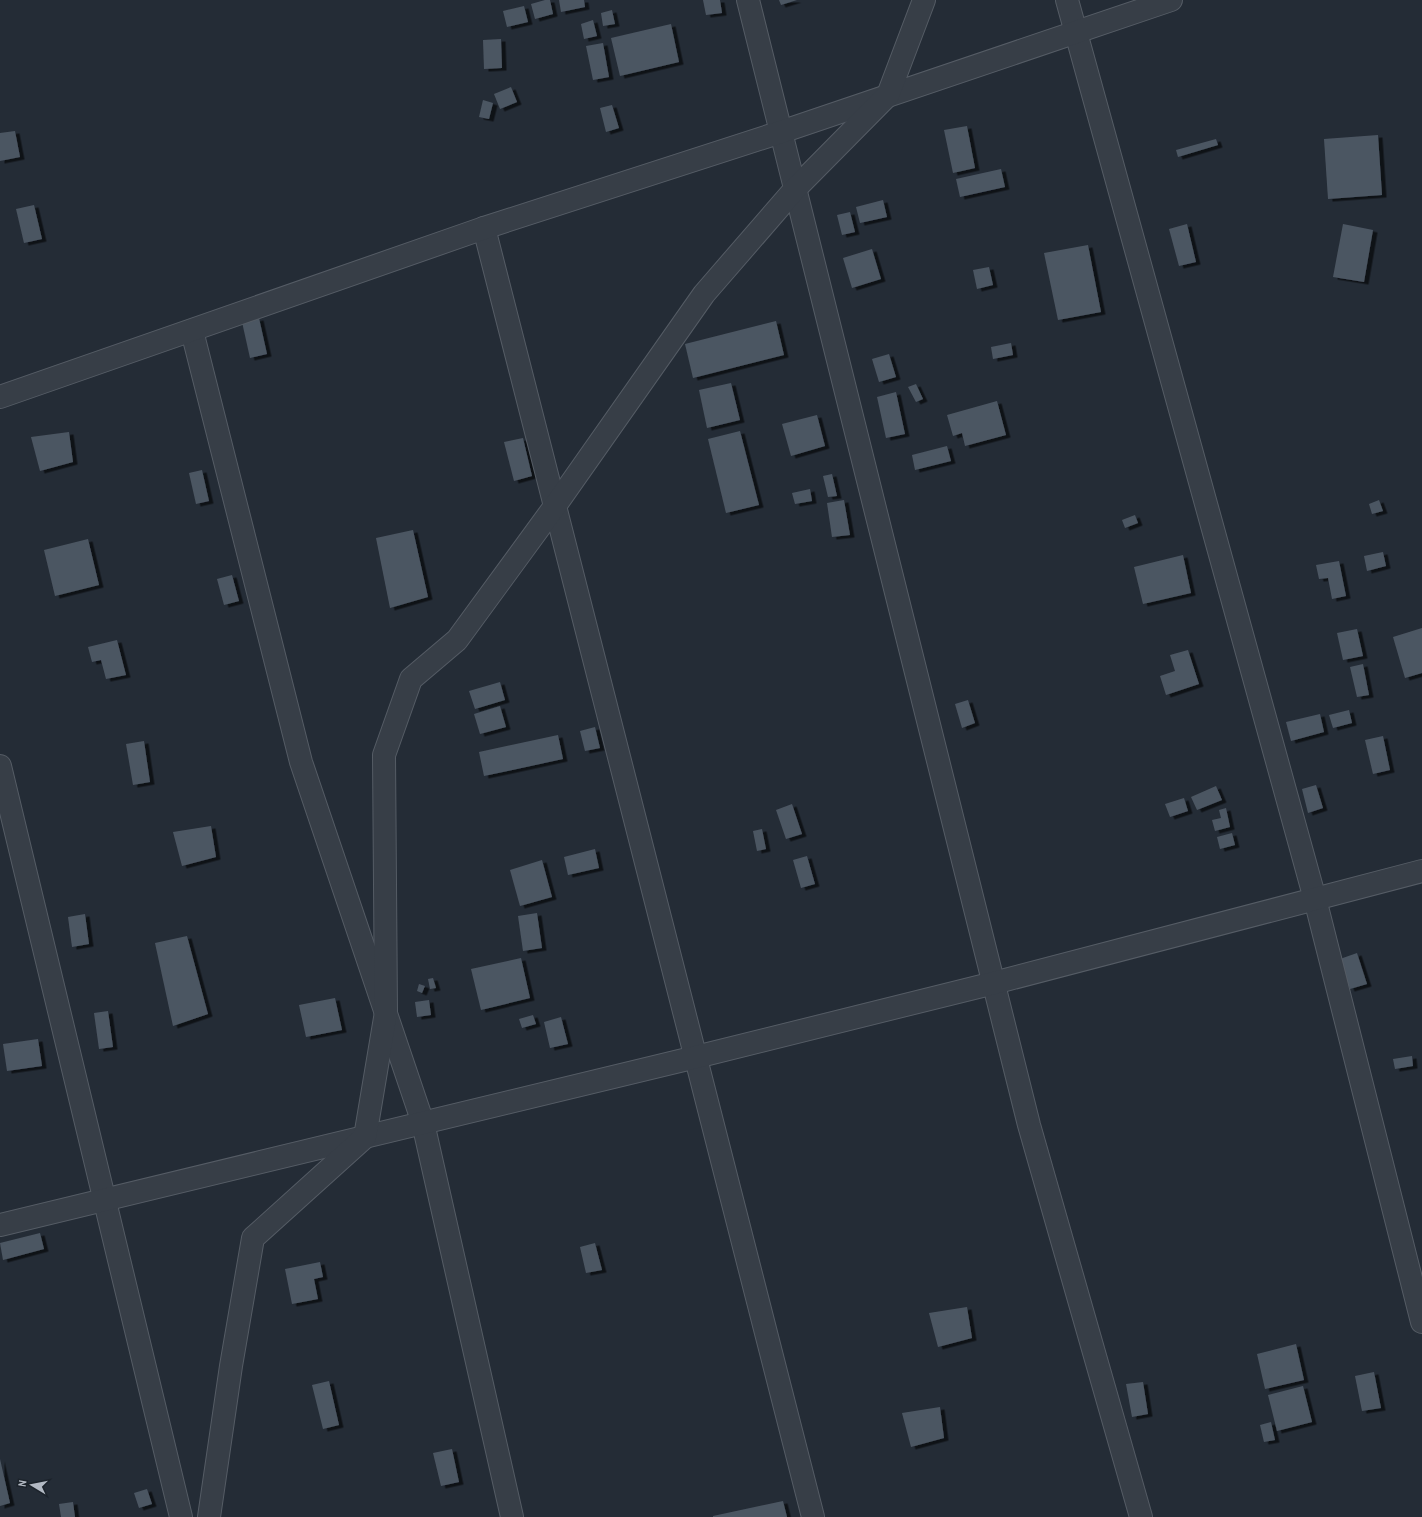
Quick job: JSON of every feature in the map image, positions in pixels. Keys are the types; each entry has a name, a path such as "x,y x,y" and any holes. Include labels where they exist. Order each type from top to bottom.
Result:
{"street":[{"path":"748,0 1029,1125 1141,1517"},
{"path":"209,1517 231,1366 253,1238 365,1137 386,1012 384,755 411,680 457,640 555,506 704,294 795,189 888,95 924,0"},
{"path":"1067,0 1315,899 1422,1322"},
{"path":"0,397 484,228 781,132 1171,0"},
{"path":"484,228 813,1517"},
{"path":"192,331 302,762 423,1123 512,1517"},
{"path":"0,766 106,1199 181,1517"},
{"path":"0,1225 696,1058 994,983 1422,871"}],"building":[{"path":"550,0 553,14 535,19 531,4"},
{"path":"559,0 584,0 585,7 561,12"},
{"path":"703,0 720,0 722,13 706,15"},
{"path":"779,0 797,0 781,5"},
{"path":"524,6 528,22 507,27 503,11"},
{"path":"612,10 615,24 603,26 601,13"},
{"path":"593,20 597,36 584,39 581,24"},
{"path":"671,24 679,62 620,76 611,38"},
{"path":"501,39 502,68 484,69 483,40"},
{"path":"603,43 609,77 593,80 586,46"},
{"path":"511,87 517,102 500,109 494,94"},
{"path":"483,100 493,103 489,119 479,117"},
{"path":"612,105 619,128 606,132 600,108"},
{"path":"967,126 975,168 953,173 944,130"},
{"path":"15,131 20,157 0,161 0,133"},
{"path":"1378,135 1382,195 1328,199 1324,139"},
{"path":"1216,139 1218,145 1178,157 1176,150"},
{"path":"1001,169 1005,187 960,197 956,179"},
{"path":"883,200 887,217 860,223 856,207"},
{"path":"34,205 42,239 24,243 16,209"},
{"path":"850,212 855,232 842,235 837,215"},
{"path":"1187,224 1196,262 1179,266 1169,229"},
{"path":"1343,224 1373,230 1364,282 1333,277"},
{"path":"1088,245 1101,312 1058,320 1044,253"},
{"path":"872,249 881,279 852,288 843,258"},
{"path":"989,267 993,285 977,289 973,270"},
{"path":"259,318 267,354 250,358 242,322"},
{"path":"776,321 784,355 693,378 685,344"},
{"path":"1011,343 1013,355 993,359 991,347"},
{"path":"889,354 896,377 879,382 872,359"},
{"path":"731,383 740,420 707,428 699,390"},
{"path":"916,384 923,399 916,402 908,387"},
{"path":"896,392 905,434 886,438 877,397"},
{"path":"997,401 1006,435 965,446 962,433 953,436 947,415"},
{"path":"817,415 825,446 791,456 782,424"},
{"path":"740,431 759,505 726,513 708,439"},
{"path":"69,432 73,462 40,471 31,437"},
{"path":"523,438 532,476 514,481 504,442"},
{"path":"947,446 951,461 915,470 912,455"},
{"path":"202,470 209,501 196,504 189,473"},
{"path":"832,474 837,496 828,497 823,476"},
{"path":"810,489 812,501 795,504 792,493"},
{"path":"844,500 850,535 832,537 827,503"},
{"path":"1379,500 1383,511 1372,514 1369,504"},
{"path":"1135,515 1138,523 1125,528 1122,520"},
{"path":"413,530 428,597 390,608 376,538"},
{"path":"88,539 99,585 55,596 44,550"},
{"path":"1383,552 1386,566 1367,571 1364,556"},
{"path":"1183,555 1191,593 1143,604 1134,567"},
{"path":"1339,561 1346,596 1332,599 1328,578 1319,579 1316,565"},
{"path":"232,575 239,601 224,605 217,579"},
{"path":"1422,628 1422,673 1405,678 1393,637"},
{"path":"1357,629 1363,656 1343,660 1337,633"},
{"path":"117,640 126,675 106,679 101,660 92,662 88,647"},
{"path":"1188,650 1199,684 1166,695 1160,676 1175,671 1170,655"},
{"path":"1363,664 1369,695 1357,697 1350,667"},
{"path":"500,682 505,700 475,709 469,691"},
{"path":"968,700 975,723 962,728 955,704"},
{"path":"500,706 506,727 480,734 474,714"},
{"path":"1349,710 1352,723 1333,728 1329,715"},
{"path":"1320,714 1324,732 1291,741 1286,722"},
{"path":"595,727 600,748 585,751 580,731"},
{"path":"558,735 563,759 484,776 479,752"},
{"path":"1383,736 1390,770 1373,774 1365,740"},
{"path":"144,741 150,782 133,785 126,744"},
{"path":"1316,785 1323,808 1308,813 1302,789"},
{"path":"1216,786 1222,800 1197,810 1191,797"},
{"path":"1184,798 1188,811 1170,817 1165,804"},
{"path":"792,804 802,834 786,839 776,810"},
{"path":"1226,808 1230,827 1215,831 1212,820 1221,818 1219,810"},
{"path":"211,826 216,857 182,866 173,832"},
{"path":"762,829 766,849 757,851 753,831"},
{"path":"1232,833 1235,845 1220,849 1217,837"},
{"path":"595,849 599,868 568,875 564,857"},
{"path":"807,856 815,884 801,888 793,860"},
{"path":"542,860 552,897 520,906 510,870"},
{"path":"537,913 542,948 523,951 518,916"},
{"path":"85,914 89,944 72,947 68,917"},
{"path":"187,936 208,1014 173,1026 155,943"},
{"path":"1357,953 1367,984 1350,989 1340,959"},
{"path":"521,958 530,998 481,1010 471,969"},
{"path":"433,978 436,988 430,989 428,979"},
{"path":"419,984 425,986 422,993 417,991"},
{"path":"335,998 342,1030 306,1037 299,1005"},
{"path":"429,1000 431,1015 417,1017 415,1002"},
{"path":"108,1011 113,1047 99,1049 94,1013"},
{"path":"533,1015 536,1024 522,1028 519,1019"},
{"path":"561,1017 568,1044 550,1048 544,1022"},
{"path":"38,1039 42,1066 7,1071 3,1044"},
{"path":"1412,1056 1413,1066 1395,1069 1393,1059"},
{"path":"40,1233 44,1249 3,1260 0,1243"},
{"path":"595,1243 602,1270 586,1273 580,1247"},
{"path":"320,1262 323,1277 314,1279 318,1299 292,1304 285,1269"},
{"path":"967,1307 972,1338 938,1347 929,1313"},
{"path":"1296,1344 1304,1380 1265,1389 1257,1354"},
{"path":"1374,1372 1381,1408 1362,1411 1355,1376"},
{"path":"329,1381 339,1425 323,1429 312,1385"},
{"path":"1143,1382 1148,1414 1132,1417 1126,1384"},
{"path":"1303,1386 1312,1422 1277,1431 1268,1395"},
{"path":"940,1407 944,1438 911,1447 902,1413"},
{"path":"1271,1422 1275,1440 1264,1442 1260,1425"},
{"path":"452,1449 459,1482 441,1486 433,1453"},
{"path":"0,1459 10,1503 0,1506"},
{"path":"147,1489 152,1504 139,1508 134,1493"},
{"path":"783,1501 787,1517 713,1517 713,1516"},
{"path":"73,1502 75,1517 61,1517 59,1504"}]}
